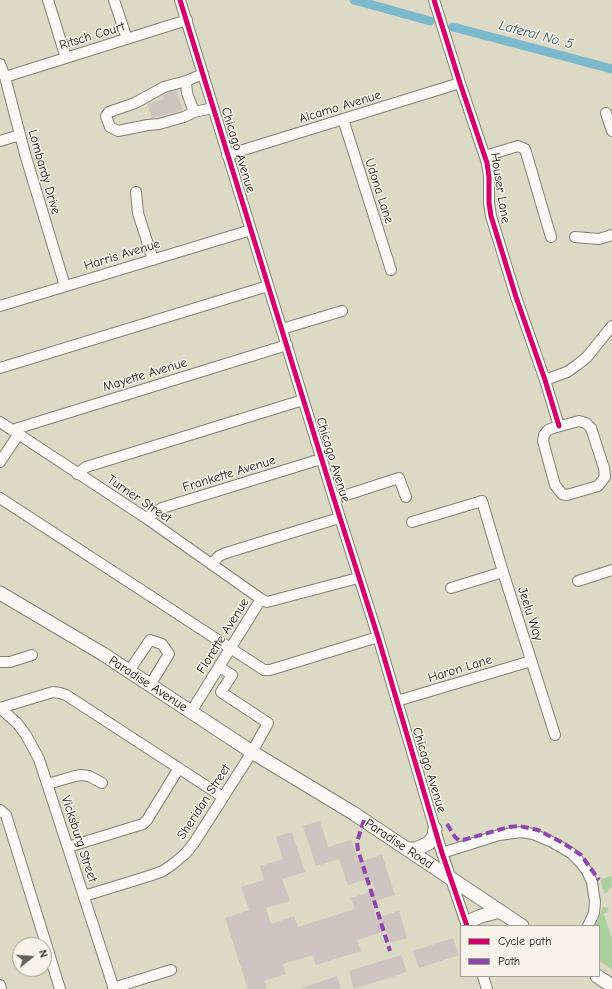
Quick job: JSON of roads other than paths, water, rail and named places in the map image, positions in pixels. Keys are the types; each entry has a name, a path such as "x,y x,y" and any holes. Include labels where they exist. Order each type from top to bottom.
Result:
{"main road":[{"name":"Paradise Avenue","path":"0,593 103,654 252,752 295,777"},
{"name":"Paradise Road","path":"295,777 355,814 521,925"},
{"path":"407,849 416,849 428,842 434,836 435,829"},
{"path":"468,925 472,920 481,916 500,911"},
{"path":"598,977 612,986"}],"street":[{"path":"48,0 66,58"},
{"path":"114,0 127,39"},
{"name":"Chicago Avenue","path":"180,0 321,459 378,638 442,853 467,925"},
{"name":"Houser Lane","path":"434,0 485,156 489,177 489,203 492,216 516,297 545,380 559,426"},
{"name":"Ritsch Court","path":"5,77 187,20"},
{"name":"Lombardy Drive","path":"0,64 5,77 20,135 64,286"},
{"path":"203,74 186,81 164,87 135,103 109,112 106,116 110,127 118,131 159,124 184,117 194,112 213,108"},
{"path":"186,81 187,93 194,112"},
{"name":"Alcamo Avenue","path":"228,155 460,83"},
{"path":"606,113 612,131"},
{"name":"Udona Lane","path":"343,119 391,270"},
{"path":"0,141 20,135"},
{"path":"485,156 518,146 525,149 551,237"},
{"path":"136,192 138,213 152,260"},
{"name":"Harris Avenue","path":"0,306 251,230"},
{"path":"575,237 599,239 612,235"},
{"path":"0,368 268,286"},
{"path":"282,329 342,311"},
{"path":"545,380 567,372 577,366 587,357 612,326"},
{"name":"Mayette Avenue","path":"15,432 287,345"},
{"path":"77,474 86,467 303,400"},
{"path":"584,421 591,428 605,474 602,482 598,486 567,495 562,494 554,485 543,441 544,435 548,430 559,426 584,421"},
{"name":"Turner Street","path":"0,422 146,518 261,600"},
{"path":"0,462 15,432"},
{"name":"Frankette Avenue","path":"146,518 162,508 321,459"},
{"path":"334,499 399,478 406,497"},
{"path":"0,498 264,670 270,670 378,638"},
{"name":"Jeelu Way","path":"412,522 482,501 555,735"},
{"path":"212,564 219,556 226,553 340,518"},
{"path":"578,581 612,570"},
{"path":"451,588 503,572"},
{"name":"Florette Avenue","path":"191,712 261,600 267,602 277,601 358,578"},
{"path":"129,671 150,640 162,644 169,654 150,685"},
{"path":"0,662 10,662 32,656"},
{"name":"Haron Lane","path":"397,701 531,661"},
{"name":"Sheridan Street","path":"84,896 149,876 173,864 185,854 194,843 252,752 268,723 221,692 232,675 219,667"},
{"path":"0,708 53,692 66,695 223,797"},
{"name":"Vicksburg Street","path":"0,708 17,723 33,746 39,759 113,988"},
{"path":"68,847 143,824 147,820 179,768"},
{"path":"48,784 81,775 89,776 102,783"},
{"path":"0,810 6,815 60,989"},
{"path":"442,853 499,835 521,832 533,834 552,842 571,853 580,862 587,871 592,882 595,902 594,913 588,925"},
{"path":"113,988 170,970"},
{"path":"483,977 487,989"},
{"path":"0,985 1,989"}],"waterway":[{"name":"Lateral No. 5","path":"354,0 430,21"},
{"name":"Lateral No. 5","path":"453,27 612,69"}]}
